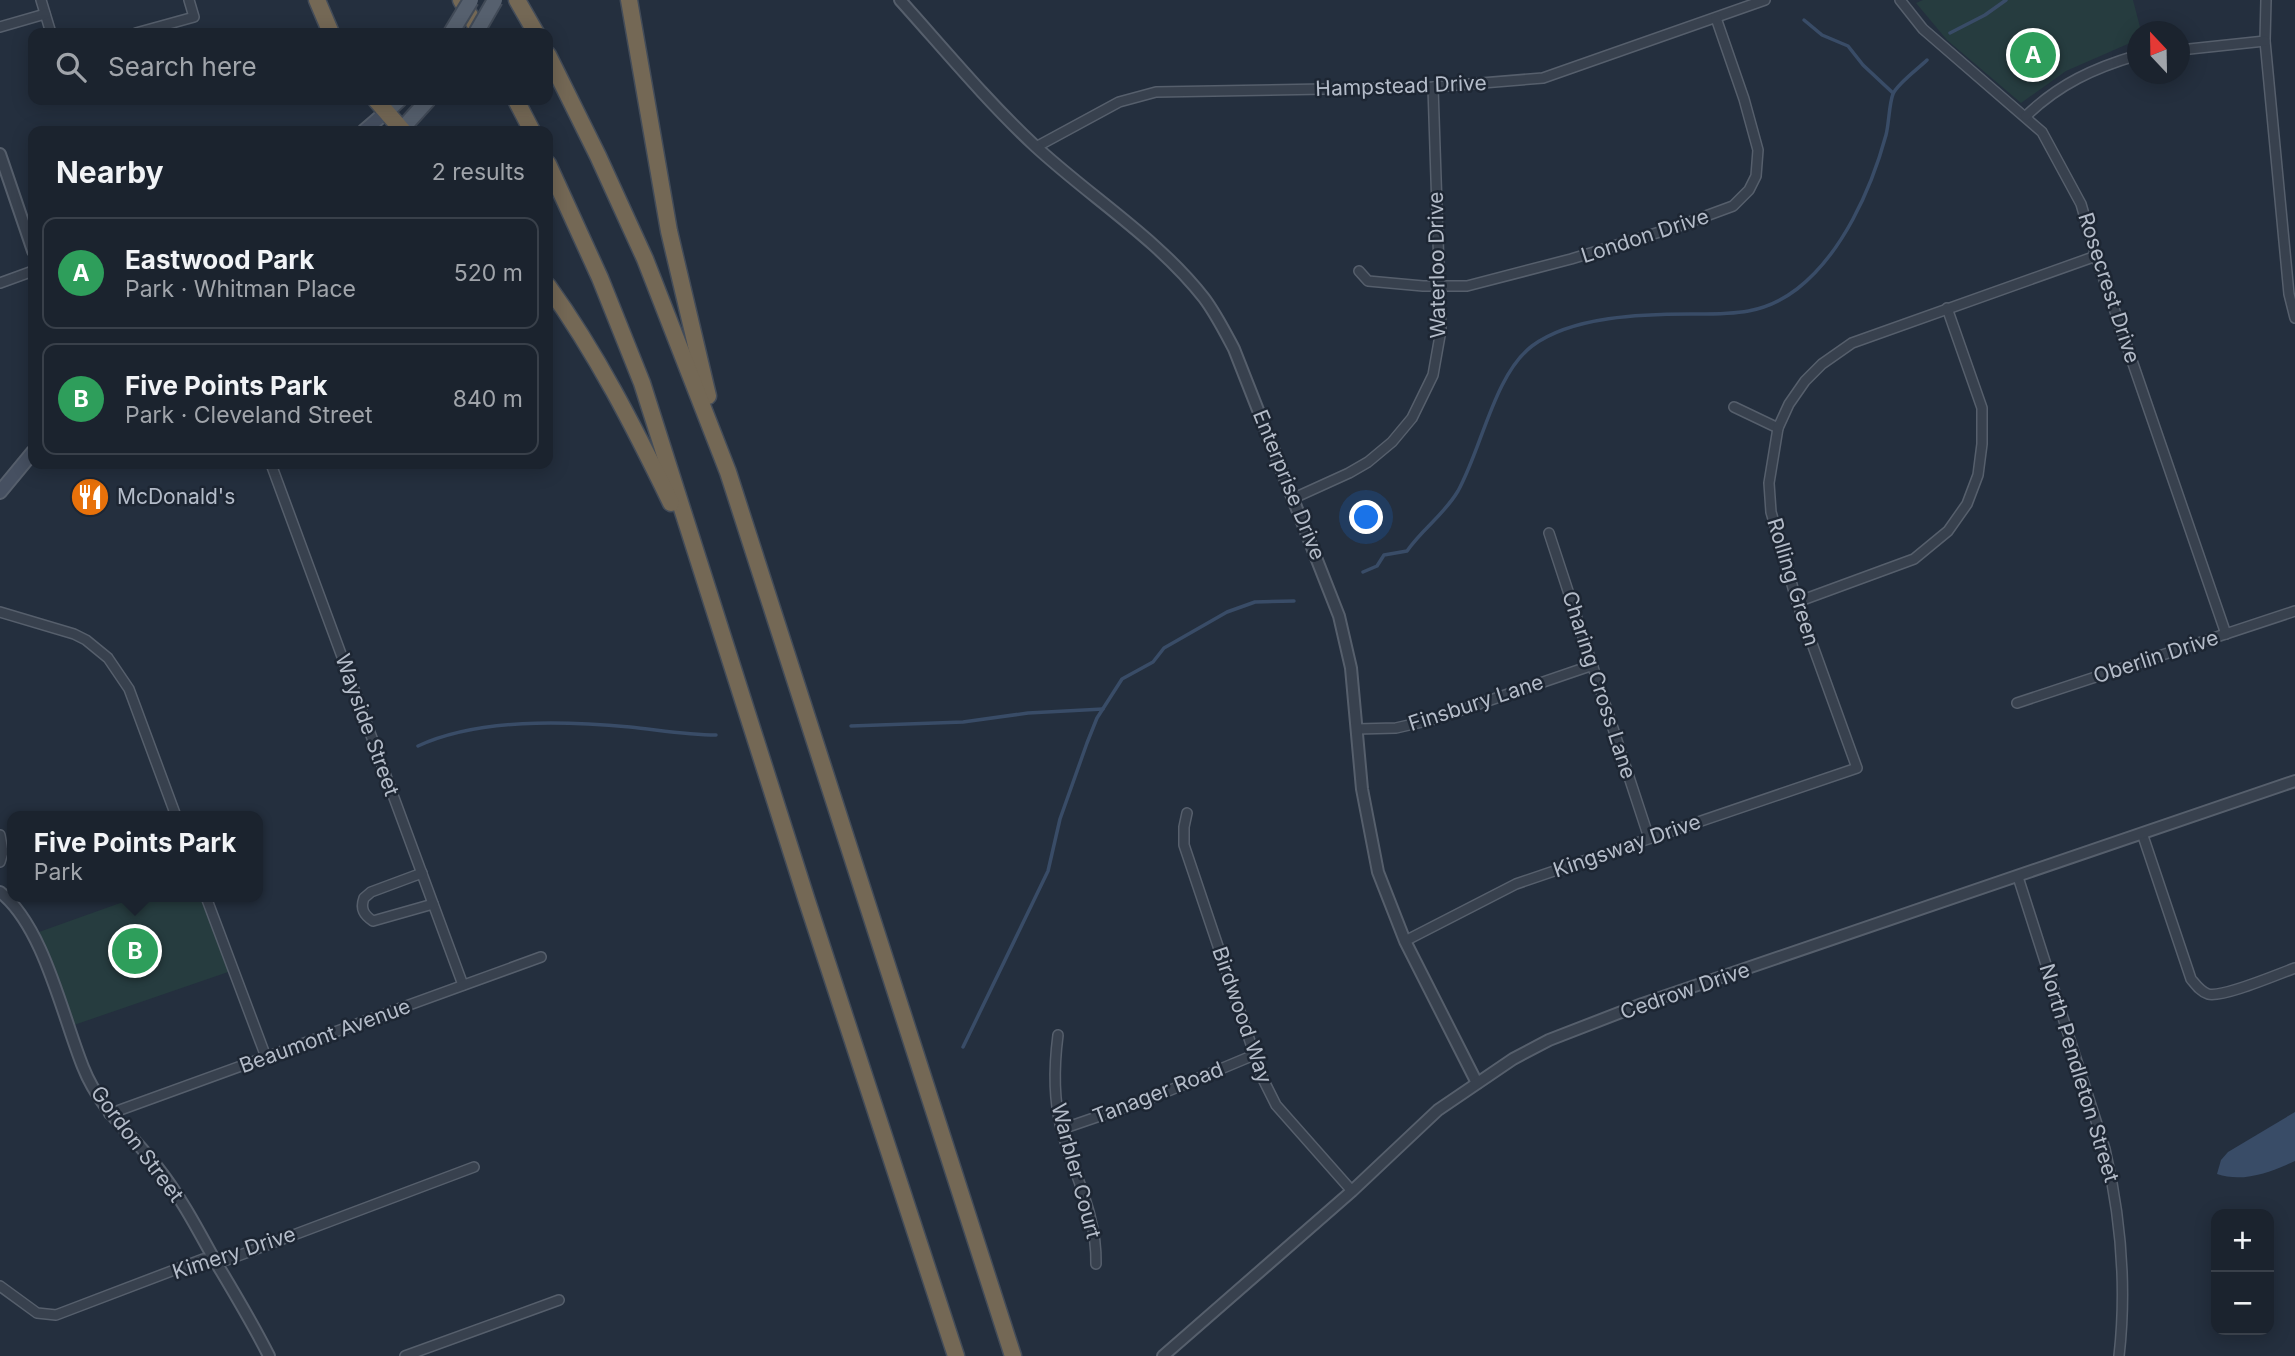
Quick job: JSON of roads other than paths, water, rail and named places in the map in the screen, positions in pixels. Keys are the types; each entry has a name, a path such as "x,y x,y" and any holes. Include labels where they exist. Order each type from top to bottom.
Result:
{"highway":[{"path":"317,0 329,28"},
{"path":"461,0 475,28"},
{"path":"517,0 533,28"},
{"path":"629,0 676,268 728,472 1013,1356"},
{"path":"553,65 640,249 728,472"},
{"path":"519,105 529,126"},
{"path":"381,106 397,126"},
{"path":"553,175 600,278 642,383 691,544 956,1356"},
{"path":"553,293 609,379 691,544"}],"main road":[{"path":"454,28 471,0"},
{"path":"481,28 495,0"},
{"path":"405,126 424,105"},
{"path":"367,126 381,106"},
{"path":"0,492 28,458"}],"street":[{"path":"41,0 49,28"},
{"path":"154,28 194,17 189,0"},
{"name":"Enterprise Drive","path":"900,0 1036,147 1169,259 1207,301 1234,349 1339,616 1351,668 1362,789 1371,843 1386,894 1405,941 1476,1083"},
{"name":"Hampstead Drive","path":"1036,147 1119,102 1156,92 1433,87 1543,78 1765,0"},
{"name":"Rosecrest Drive","path":"1900,0 1923,29 2042,132 2068,176 2081,204 2096,256 2226,634"},
{"path":"2266,0 2265,41 2289,294 2295,318"},
{"path":"0,27 45,14"},
{"name":"London Drive","path":"1359,271 1368,281 1467,286 1571,259 1733,206 1742,198 1756,176 1758,150 1744,99 1716,18"},
{"path":"2190,49 2265,41"},
{"path":"2026,116 2040,102 2071,80 2127,59"},
{"name":"Waterloo Drive","path":"1294,498 1368,462 1392,442 1412,418 1427,391 1437,358 1440,330 1433,87"},
{"path":"0,154 28,236"},
{"name":"Rolling Green","path":"1857,768 1797,602 1770,510 1769,483 1778,428 1805,381 1822,364 1852,343 2096,256"},
{"path":"0,283 28,273"},
{"path":"1797,602 1914,559 1948,531 1967,504 1978,475 1982,444 1982,408 1947,308"},
{"path":"1734,407 1778,428"},
{"name":"Wayside Street","path":"273,469 463,985"},
{"name":"Charing Cross Lane","path":"1549,533 1649,838"},
{"name":"Oberlin Drive","path":"2017,703 2295,611"},
{"path":"0,612 74,634 108,658 129,689 174,811"},
{"name":"Finsbury Lane","path":"1357,729 1396,728 1435,719 1592,665"},
{"name":"Kingsway Drive","path":"1405,941 1516,884 1857,768"},
{"name":"Cedrow Drive","path":"1163,1356 1352,1191 1438,1110 1513,1059 1549,1040 2295,781"},
{"name":"Birdwood Way","path":"1186,813 1184,845 1262,1077 1276,1105 1352,1191"},
{"path":"2142,833 2191,979 2200,990 2209,994 2222,993 2295,968"},
{"path":"0,835 3,852 0,862"},
{"path":"422,873 371,891 364,898 362,910 365,916 373,920 433,904"},
{"name":"North Pendleton Street","path":"2018,877 2105,1149 2114,1188 2124,1282 2119,1356"},
{"name":"Gordon Street","path":"11,902 30,927 83,1068 109,1114 158,1168 187,1210 269,1356"},
{"path":"208,902 266,1057"},
{"name":"Beaumont Avenue","path":"109,1114 541,957"},
{"name":"Warbler Court","path":"1058,1035 1055,1079 1062,1129 1094,1225 1096,1264"},
{"name":"Tanager Road","path":"1062,1129 1149,1099 1254,1055"},
{"name":"Kimery Drive","path":"0,1286 37,1314 56,1315 203,1259 227,1259 474,1167"},
{"path":"405,1356 559,1300"}],"water":[{"path":"2295,1112 2295,1161 2247,1177 2217,1174 2221,1160 2228,1152"}],"waterway":[{"path":"1950,33 1985,15 2006,0"},
{"path":"1804,20 1822,35 1848,46 1863,65 1893,93"},
{"path":"1363,572 1377,566 1384,555 1407,551 1452,500 1467,474 1498,393 1519,359 1532,346 1567,328 1609,319 1734,313 1759,308 1784,298 1813,275 1841,239 1863,199 1880,156 1895,90 1927,60"},
{"path":"963,1047 1048,871 1060,819 1087,743 1097,718 1122,679 1153,662 1164,648 1227,612 1255,602 1294,601"},
{"path":"851,726 963,722 1028,713 1103,709"},
{"path":"418,746 468,730 522,724 604,725 716,735"}],"place":[{"name":"Eastwood Park","path":"2033,55"},
{"name":"McDonald's","path":"90,497"},
{"name":"Five Points Park","path":"135,951"}]}
